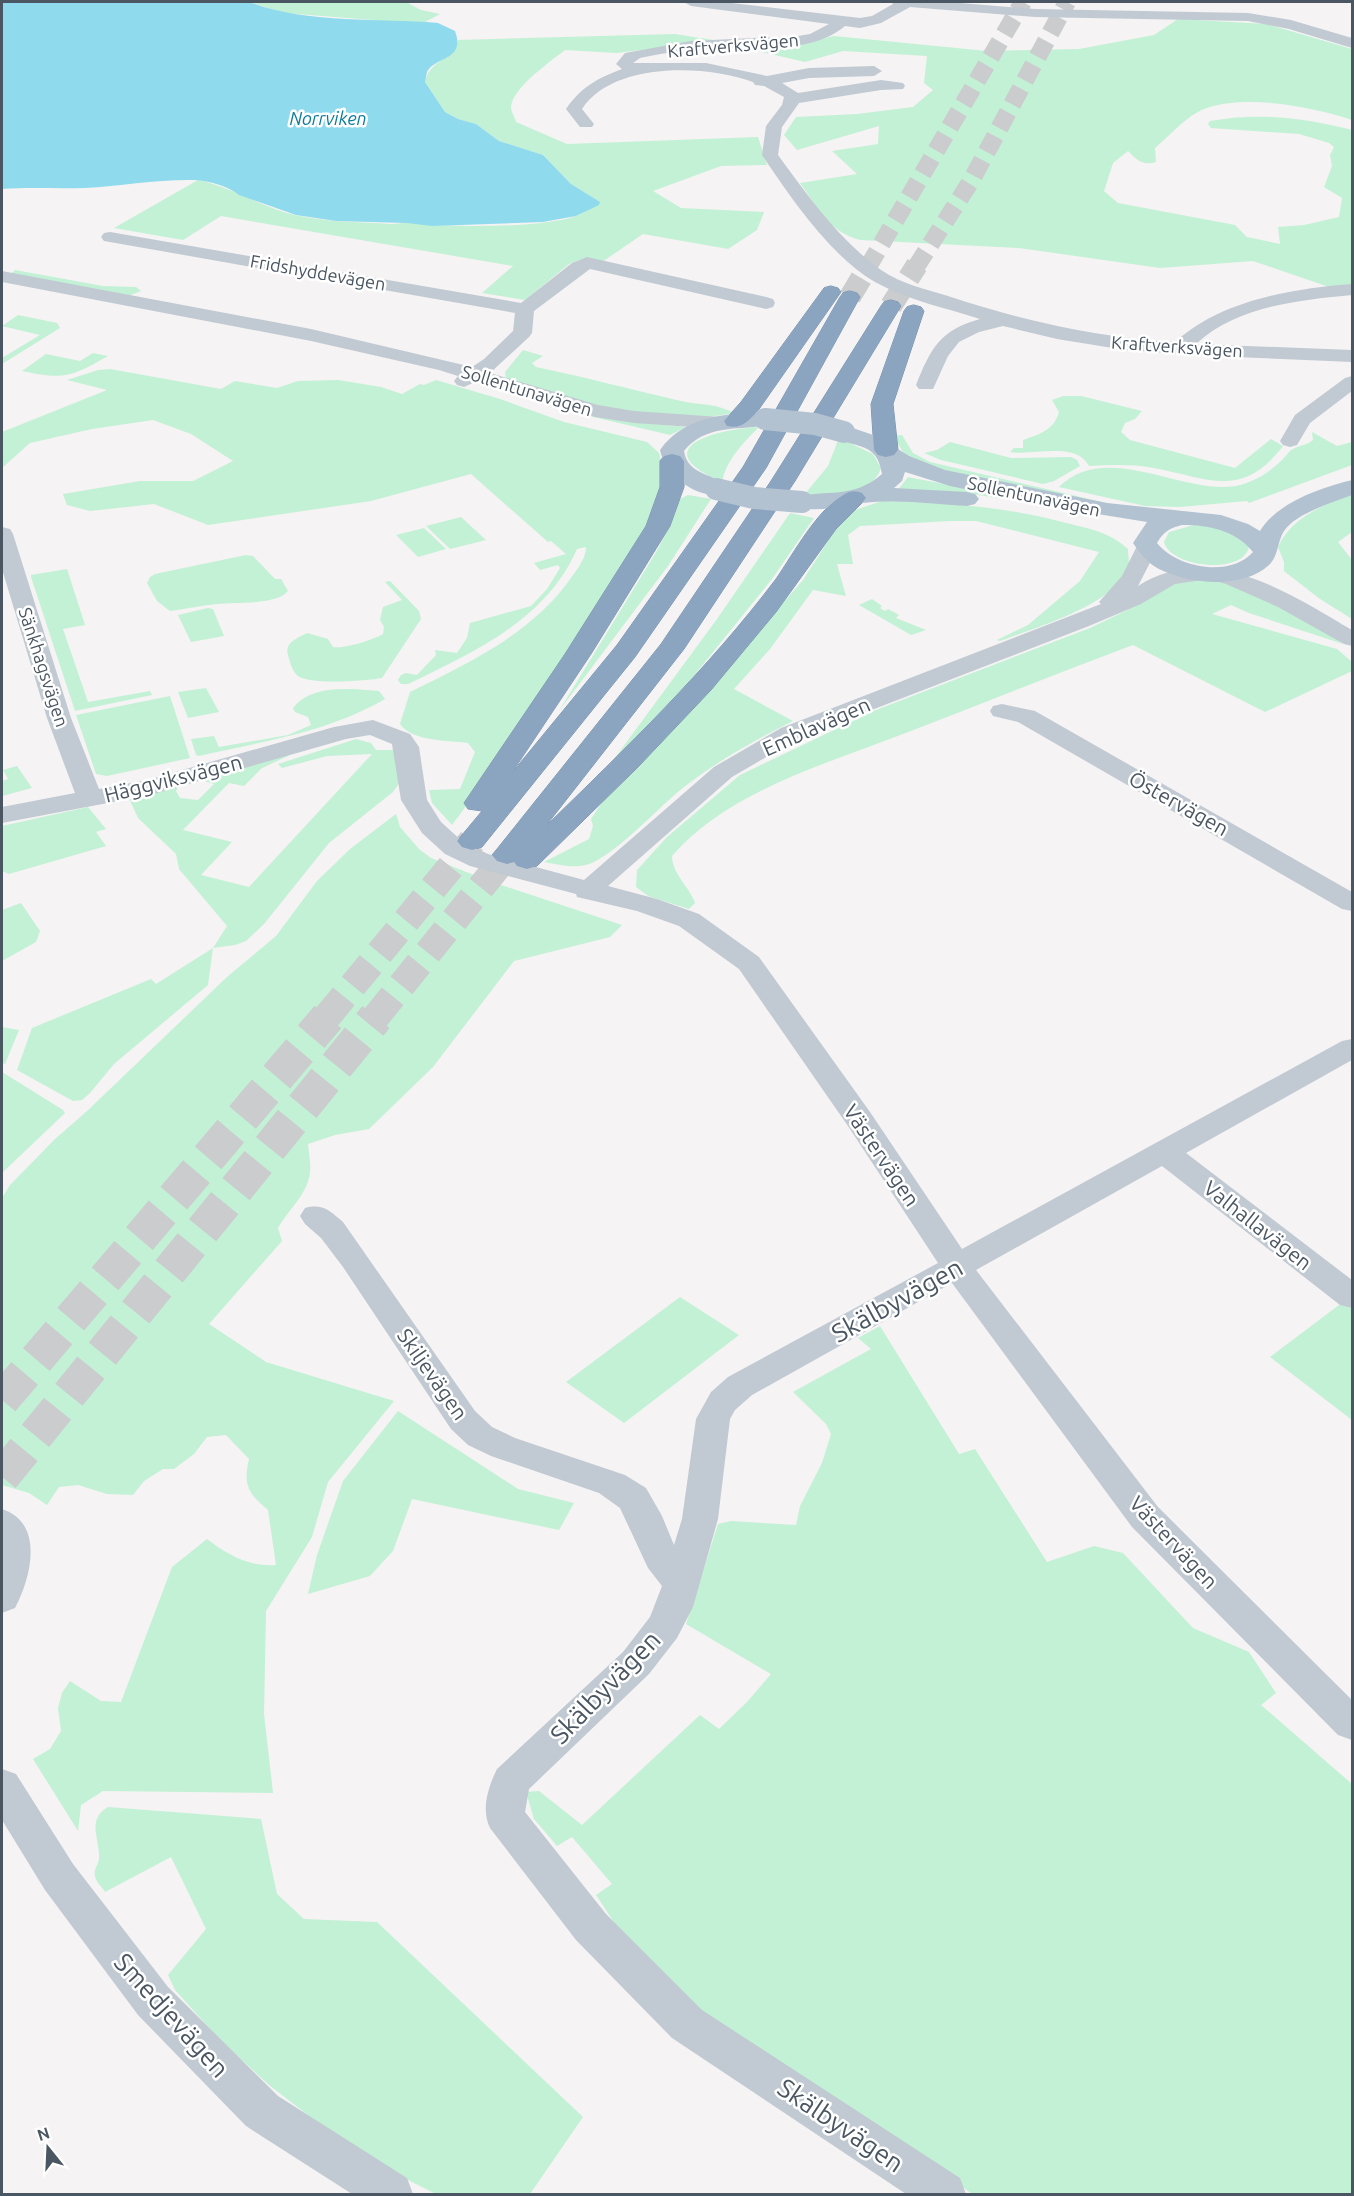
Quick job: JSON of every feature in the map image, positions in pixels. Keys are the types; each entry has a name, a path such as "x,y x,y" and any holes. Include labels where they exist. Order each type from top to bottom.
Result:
{"highway":[{"path":"672,456 672,487 658,526 465,836 626,651 754,468 840,294 749,407 728,422"},
{"path":"859,497 841,508 826,526 782,587 725,659 652,736 517,858 671,650 783,481 903,309 882,404 888,452"}],"main road":[{"name":"Sollentunavägen","path":"1190,518 1107,511 921,472 888,452 844,432 814,424 765,419 728,422 686,434 672,456 683,473 716,489 754,498 802,502 859,497 946,497 997,503 1107,528 1146,545 1157,559 1170,566 1210,574"},
{"path":"859,497 884,487 894,476 894,462 888,452"},
{"path":"1146,545 1147,535 1154,527 1190,518 1256,510 1277,505 1353,476"},
{"path":"1210,574 1240,571 1255,564 1264,554 1268,536 1277,523 1301,508 1353,487"},
{"path":"1190,518 1234,525 1259,540 1264,554"}],"street":[{"path":"691,2 860,23 876,20 903,2 1035,13 1248,17 1291,25 1353,43"},
{"path":"1248,17 1268,7"},
{"name":"Kraftverksvägen","path":"841,21 832,29 808,39 713,44 630,56 624,63 637,69 703,67 763,81 785,90 792,96 792,99 790,106 774,126 770,155 809,210 838,241 884,278 1003,320 1068,335 1123,344 1353,356"},
{"path":"586,124 574,109 581,96 595,85 637,69"},
{"name":"Kraftverksvägen","path":"763,81 809,73 874,71"},
{"path":"792,99 881,85 897,86"},
{"name":"Fridshyddevägen","path":"110,237 525,309"},
{"path":"470,378 522,333 525,309 587,263 766,303"},
{"name":"Sollentunavägen","path":"2,277 337,341 595,411 634,417 728,422"},
{"path":"1180,348 1190,336 1224,318 1292,298 1353,290"},
{"name":"Kraftverksvägen","path":"926,385 937,356 952,335 979,325 1003,320"},
{"name":"Sollentunavägen","path":"470,378 585,420 649,435 660,440 672,456"},
{"path":"1290,441 1302,419 1353,382"},
{"name":"Sänkhagsvägen","path":"2,534 59,718 90,798"},
{"name":"Emblavägen","path":"1081,621 1109,604 1129,584 1140,567 1146,545"},
{"path":"1264,554 1272,572 1285,586 1353,627"},
{"path":"1210,574 1243,581 1277,596 1353,639"},
{"name":"Emblavägen","path":"588,891 723,772 790,733 1081,621 1133,599 1158,583 1171,578 1210,574"},
{"name":"Östervägen","path":"1002,711 1026,716 1353,903"},
{"name":"Västervägen","path":"343,732 373,727 401,739 406,747 414,800 431,827 454,848 479,860 647,905 689,920 749,963 859,1119 957,1267 1145,1517 1353,1724"},
{"name":"Häggviksvägen","path":"2,815 171,781 343,732"},
{"name":"Skälbyvägen","path":"944,2194 687,2024 591,1927 504,1816 511,1781 636,1663 664,1627 681,1583 700,1519 713,1419 723,1401 740,1386 1353,1048"},
{"name":"Valhallavägen","path":"1164,1152 1353,1297"},
{"name":"Skiljevägen","path":"316,1216 332,1230 354,1259 463,1420 480,1436 503,1447 612,1484 633,1498 644,1516 662,1558 681,1583"},
{"path":"2,1523 8,1528 14,1556 2,1598"},
{"name":"Smedjevägen","path":"2,1786 40,1850 88,1918 161,2010 262,2111 391,2194"}],"green space":[{"path":"249,2 406,2 421,10 440,14 425,22 411,23 284,13"},
{"path":"1178,19 1267,24 1352,49 1352,120 1301,107 1262,102 1210,107 1187,119 1155,148 1156,162 1143,163 1128,151 1113,163 1104,191 1118,203 1235,225 1247,237 1280,244 1278,227 1304,225 1339,217 1342,198 1324,187 1332,166 1330,155 1334,147 1329,143 1299,134 1211,128 1208,124 1210,121 1228,118 1264,117 1317,122 1352,130 1352,288 1332,288 1253,261 1160,268 1019,248 861,240 850,237 833,226 800,183 857,174 832,151 878,144 879,126 797,150 784,135 796,117 857,114 913,107 933,90 924,83 927,56 843,51 805,62 737,46 674,46 616,53 565,50 550,61 524,85 512,101 511,109 516,122 567,144 758,137 767,165 721,166 653,191 681,208 764,212 757,230 728,249 643,234 602,262 579,260 569,264 525,300 482,293 513,266 221,216 183,240 114,228 198,180 223,187 295,215 391,224 469,226 540,223 576,216 599,202 571,184 543,155 499,141 476,124 458,119 445,112 425,82 431,69 451,53 458,40 675,34 726,42 810,41 834,36 987,51 1079,49 1154,35"},
{"path":"15,270 103,286 136,287 141,291 128,296 11,274"},
{"path":"18,315 57,323 60,328 2,364 2,358 40,335 2,326"},
{"path":"523,350 543,356 532,363 536,367 681,401 713,406 734,413 709,417 620,412 506,379 505,372"},
{"path":"93,353 108,356 67,375 22,371 46,354 80,361"},
{"path":"110,369 221,389 235,381 277,388 298,381 338,380 381,387 402,394 420,384 424,385 436,380 500,399 564,422 647,442 659,453 665,477 659,507 578,654 452,825 432,803 429,790 460,789 475,752 468,743 431,739 406,730 400,724 410,692 478,657 540,614 580,565 586,547 577,549 564,574 547,596 506,631 458,659 408,684 401,684 398,680 401,675 406,673 417,675 436,655 435,650 457,653 467,638 470,623 531,606 547,589 560,568 558,565 540,570 534,563 566,554 551,541 548,542 471,474 371,501 208,525 154,504 90,511 67,505 63,494 140,481 193,481 233,461 191,434 153,420 92,429 30,443 2,468 2,432 107,390 67,380 98,370"},
{"path":"1063,396 1081,396 1142,411 1135,419 1125,423 1121,432 1130,440 1235,468 1271,439 1283,446 1268,463 1253,474 1223,481 1146,467 1089,466 1083,458 1064,452 1010,452 1014,448 1023,448 1023,440 1041,433 1054,423 1059,412 1052,400"},
{"path":"585,415 633,422 686,427 670,435"},
{"path":"759,427 727,466 722,482 699,470 689,459 688,450 695,442 708,436"},
{"path":"1312,432 1337,446 1352,442 1352,465 1249,503 1247,501 1180,507 1145,506 1059,487 1078,474 1099,468 1121,468 1215,487 1236,486 1262,476 1292,450 1313,440"},
{"path":"902,435 913,453 930,462 1128,508 938,469 905,455 893,436"},
{"path":"839,438 873,454 881,468 876,477 869,484 848,492 804,495 828,466"},
{"path":"950,442 1011,458 1071,457 1077,460 1080,466 1054,481 1043,484 941,460 924,453 937,450"},
{"path":"908,477 1005,496 1004,499 972,494 896,492"},
{"path":"1352,494 1352,532 1338,542 1352,560 1352,619 1320,599 1284,571 1284,562 1278,547 1291,528 1309,513"},
{"path":"688,495 711,499 668,566 559,711 655,554 669,528 678,500"},
{"path":"882,501 952,504 997,509 1084,527 1107,535 1128,549 1129,566 1120,581 1091,604 1072,614 1000,641 997,640 1028,625 1080,581 1099,552 976,521 860,526 848,535 853,564 837,564 846,596 813,590 770,649 734,689 793,721 706,771 679,791 616,847 594,862 576,866 544,862 589,839 593,826 591,819 614,784 706,691 803,580 846,513"},
{"path":"790,513 814,518 772,579 688,683 612,762 717,619"},
{"path":"461,517 486,540 450,549 426,526"},
{"path":"1194,525 1226,528 1249,547 1244,556 1234,562 1221,565 1207,565 1179,558 1169,551 1164,542 1169,532"},
{"path":"424,528 446,549 418,557 396,535"},
{"path":"246,555 253,556 275,579 281,579 288,591 275,599 266,601 170,611 157,601 147,583 155,574"},
{"path":"67,569 85,625 63,629 88,702 150,691 152,695 75,711 31,577 31,575"},
{"path":"1202,578 1239,585 1290,607 1343,644 1231,605 1212,614 1337,649 1352,662 1352,671 1265,712 1133,645 811,769 749,797 695,833 672,856 675,869 695,903 689,909 648,896 636,887 637,870 667,837 740,775 876,710 1090,628 1146,601 1174,582"},
{"path":"390,581 419,611 421,619 382,678 314,681 304,679 294,672 287,651 288,647 292,641 307,633 328,639 333,647 344,647 383,634 384,627 380,620 383,607 402,600 385,582"},
{"path":"872,599 885,611 888,609 899,615 896,618 926,630 911,635 859,605"},
{"path":"208,608 213,609 224,636 191,642 178,615"},
{"path":"206,688 219,712 188,718 178,692"},
{"path":"354,689 379,691 385,699 363,711 294,735 196,755 191,739 214,736 219,747 288,735 311,725 308,717 295,712 293,708 306,697 321,691"},
{"path":"170,696 190,758 107,776 96,774 76,715"},
{"path":"356,739 371,743 376,750 395,750 402,779 393,792 329,843 264,924 246,941 213,948 227,926 179,869 176,854 138,818 129,798 180,784 176,791 180,798 198,800 214,784 188,776 290,755 262,768 244,786 229,783 183,830 232,842 201,875 249,887 372,754 327,756 282,768 278,764"},
{"path":"17,766 32,788 2,796 2,781 8,779 3,770"},
{"path":"88,807 106,829 96,832 106,846 9,874 2,871 2,826"},
{"path":"396,814 400,827 419,849 431,858 489,881 622,925 610,937 514,961 433,1067 369,1129 335,1135 308,1144 310,1173 308,1181 278,1228 282,1241 209,1324 266,1362 394,1401 328,1482 312,1537 266,1611 264,1714 273,1793 103,1791 81,1805 78,1831 33,1759 50,1749 61,1731 58,1708 62,1693 70,1681 101,1701 121,1702 172,1567 207,1539 239,1559 257,1564 276,1565 268,1510 256,1499 247,1482 249,1459 226,1435 207,1437 194,1454 174,1469 163,1469 144,1481 133,1495 107,1494 78,1485 59,1487 47,1505 29,1493 2,1485 2,1198 10,1185 55,1139 227,977 276,936 317,881 350,849"},
{"path":"21,903 40,931 36,942 2,961 2,910"},
{"path":"213,948 208,985 114,1064 82,1100 73,1101 17,1070 32,1028 151,979 156,984"},
{"path":"2,1027 19,1030 5,1064 2,1063"},
{"path":"2,1072 65,1113 2,1173"},
{"path":"680,1297 739,1335 624,1423 566,1382"},
{"path":"1343,1302 1352,1309 1352,1420 1270,1357"},
{"path":"880,1326 959,1454 975,1449 1047,1562 1094,1546 1123,1553 1193,1628 1249,1652 1276,1693 1261,1705 1352,1784 1352,2194 972,2194 932,2164 672,1995 631,1948 596,1895 612,1884 572,1837 557,1846 534,1819 526,1792 539,1791 582,1825 700,1715 719,1729 771,1674 686,1624 718,1524 731,1521 796,1525 800,1506 822,1463 831,1434 826,1424 793,1392 871,1349 858,1338"},
{"path":"398,1411 518,1489 574,1503 559,1530 412,1499 393,1551 370,1576 308,1594 317,1555 343,1481"},
{"path":"108,1807 261,1819 277,1894 304,1919 377,1922 583,2117 530,2194 436,2194 402,2177 313,2119 269,2085 220,2040 175,1990 168,1975 206,1929 171,1857 105,1892 97,1880 95,1871 99,1851 96,1824 101,1812"}],"water":[{"name":"Norrviken","path":"2,2 249,2 294,14 318,17 438,23 455,31 456,48 448,57 431,67 427,72 425,82 445,112 458,119 476,124 499,141 543,155 571,184 600,202 599,205 576,216 543,222 432,226 336,221 296,215 239,195 218,184 195,180 85,188 2,189"}],"tunnel":[{"path":"868,267 1023,2"},
{"path":"916,267 971,181 1067,2"},
{"path":"850,297 869,265"},
{"path":"891,306 917,265"},
{"path":"326,1018 472,841"},
{"path":"375,1018 507,855"},
{"path":"2,1400 328,1017"},
{"path":"2,1477 376,1017"}]}
